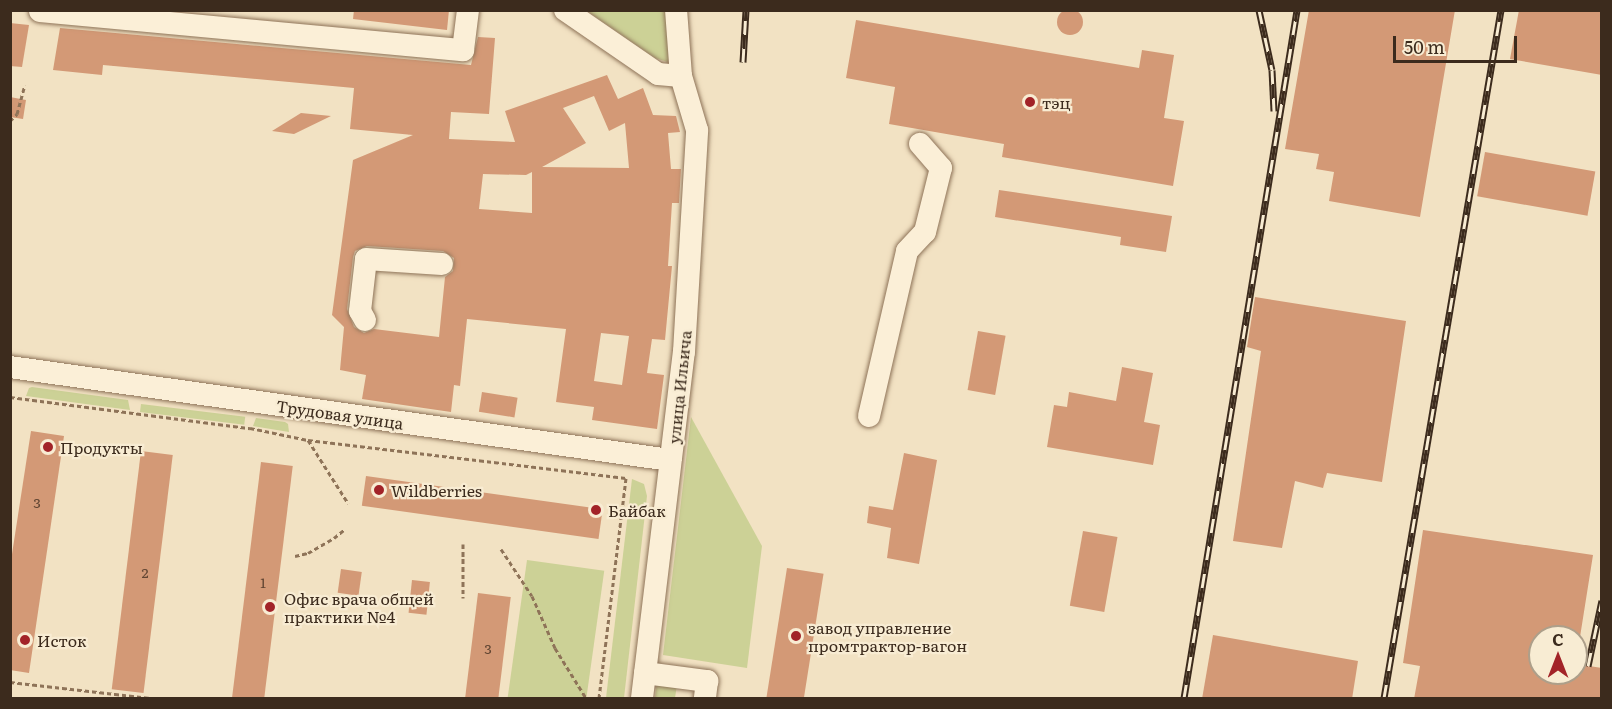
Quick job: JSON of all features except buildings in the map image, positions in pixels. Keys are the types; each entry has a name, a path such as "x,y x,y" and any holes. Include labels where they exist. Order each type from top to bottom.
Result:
{"street":[{"path":"40,11 463,50 468,10"},
{"path":"565,10 658,74 681,76"},
{"name":"улица Ильича","path":"642,699 684,352 697,130 681,76 676,10"},
{"path":"869,416 907,251 925,232 941,168 921,144"},
{"path":"365,320 360,311 366,259 442,264"},
{"name":"Трудовая улица","path":"10,367 670,460"},
{"path":"645,673 707,681 705,699"}],"path":[{"path":"10,121 17,114 25,85"},
{"path":"10,397 250,428 308,440 626,478 599,699"},
{"path":"308,440 348,502"},
{"path":"295,556 308,553 345,529"},
{"path":"463,544 463,598"},
{"path":"501,549 532,597 555,648 586,699"},
{"path":"10,682 150,699"}],"green space":[{"path":"587,11 669,11 674,51 668,62 655,58"},
{"path":"29,388 128,400 130,410 26,396"},
{"path":"141,404 245,417 244,425 140,412"},
{"path":"691,417 762,546 747,668 663,655"},
{"path":"256,418 285,422 288,424 289,432 253,426"},
{"path":"632,479 644,484 647,496 624,698 606,698"},
{"path":"527,560 604,571 586,698 508,698"},
{"path":"657,682 677,685 675,698 655,698"}],"railway":[{"path":"743,62 746,10"},
{"path":"1259,10 1272,70 1274,111"},
{"path":"1184,698 1297,10"},
{"path":"1384,698 1501,10"},
{"path":"1588,666 1602,600"}],"place":[{"name":"тэц","path":"1030,102"},
{"name":"Продукты","path":"48,447"},
{"name":"Wildberries","path":"379,490"},
{"name":"Байбак","path":"596,510"},
{"name":"Офис врача общей практики №4","path":"270,607"},
{"name":"завод управление промтрактор-вагон","path":"796,636"},
{"name":"Исток","path":"25,640"}]}
